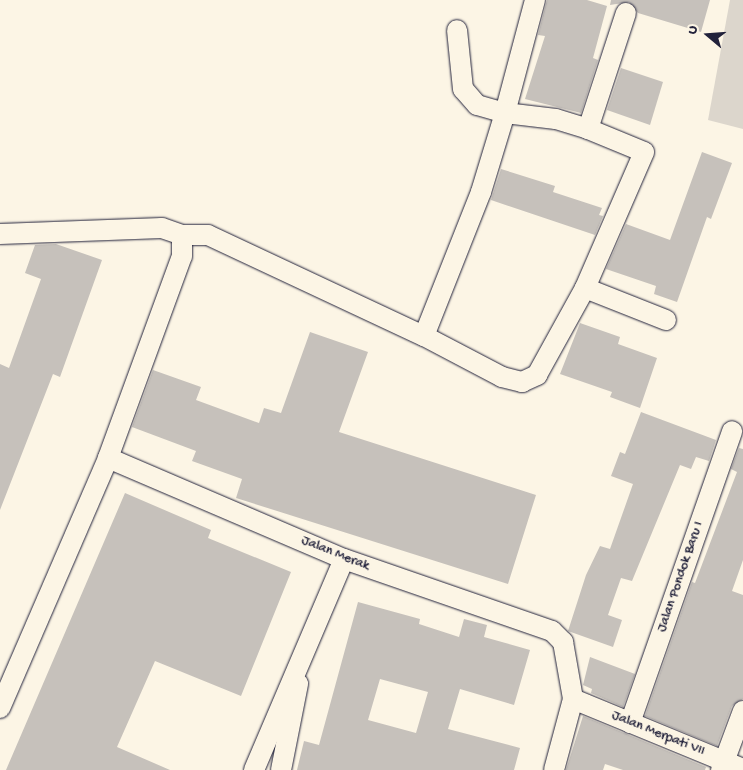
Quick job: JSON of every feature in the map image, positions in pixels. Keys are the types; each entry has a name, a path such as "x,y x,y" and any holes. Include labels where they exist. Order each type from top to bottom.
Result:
{"street":[{"path":"424,336 481,192 536,0"},
{"path":"588,129 626,12"},
{"path":"0,234 162,228 182,235 208,234 424,336 472,363 522,382 538,375 585,288 644,152 588,129 556,119 505,113 477,105 463,88 457,30"},
{"path":"0,708 108,458 182,256 182,235"},
{"path":"585,288 666,320"},
{"name":"Jalan Pondok Baru I","path":"630,722 732,431"},
{"name":"Jalan Merak","path":"108,458 344,558 552,631 563,642 573,699"},
{"path":"254,770 344,558"},
{"path":"281,770 297,700 299,664"},
{"path":"554,770 573,699"},
{"name":"Jalan Merpati VII","path":"573,699 630,722 722,765 743,769"},
{"path":"722,765 743,711"}],"shaded area":[{"path":"730,0 743,0 743,129 708,120"}],"building":[{"path":"547,0 587,0 607,6 593,58 598,60 581,113 525,99 545,36 538,35"},
{"path":"611,0 710,0 701,32 638,13 629,2 610,5"},
{"path":"621,68 663,82 650,125 607,110"},
{"path":"702,152 732,163 711,219 707,217 677,302 654,294 656,286 606,269 626,224 670,240"},
{"path":"501,169 555,186 553,192 602,208 599,215 603,216 595,235 491,200"},
{"path":"56,244 102,260 60,377 53,374 0,510 0,364 9,368 41,279 25,273 35,245"},
{"path":"580,323 620,337 618,344 657,358 640,408 610,397 612,392 560,374"},
{"path":"310,332 368,352 339,432 536,495 508,584 236,498 242,479 192,461 196,451 132,427 153,370 201,387 196,400 259,423 264,408 281,413"},
{"path":"641,412 716,440 709,461 696,457 691,469 680,465 632,581 621,578 608,615 622,620 613,647 568,631 586,575 600,546 610,549 633,484 611,476 620,452 625,454"},
{"path":"739,448 743,449 743,560 732,591 743,595 743,699 732,706 717,746 645,716 692,582 695,583 737,472 731,469"},
{"path":"125,493 211,530 208,538 291,572 241,696 155,661 117,747 170,770 6,770"},
{"path":"358,602 420,619 419,624 459,637 464,619 487,625 484,637 530,650 514,705 460,689 448,729 520,748 514,770 297,770 304,741 319,745","holes":["380,679 428,692 416,733 368,720"]},
{"path":"590,657 635,674 623,707 591,693 592,689 583,685"},
{"path":"583,716 706,767 705,770 623,770 605,764 603,770 566,770"}]}
